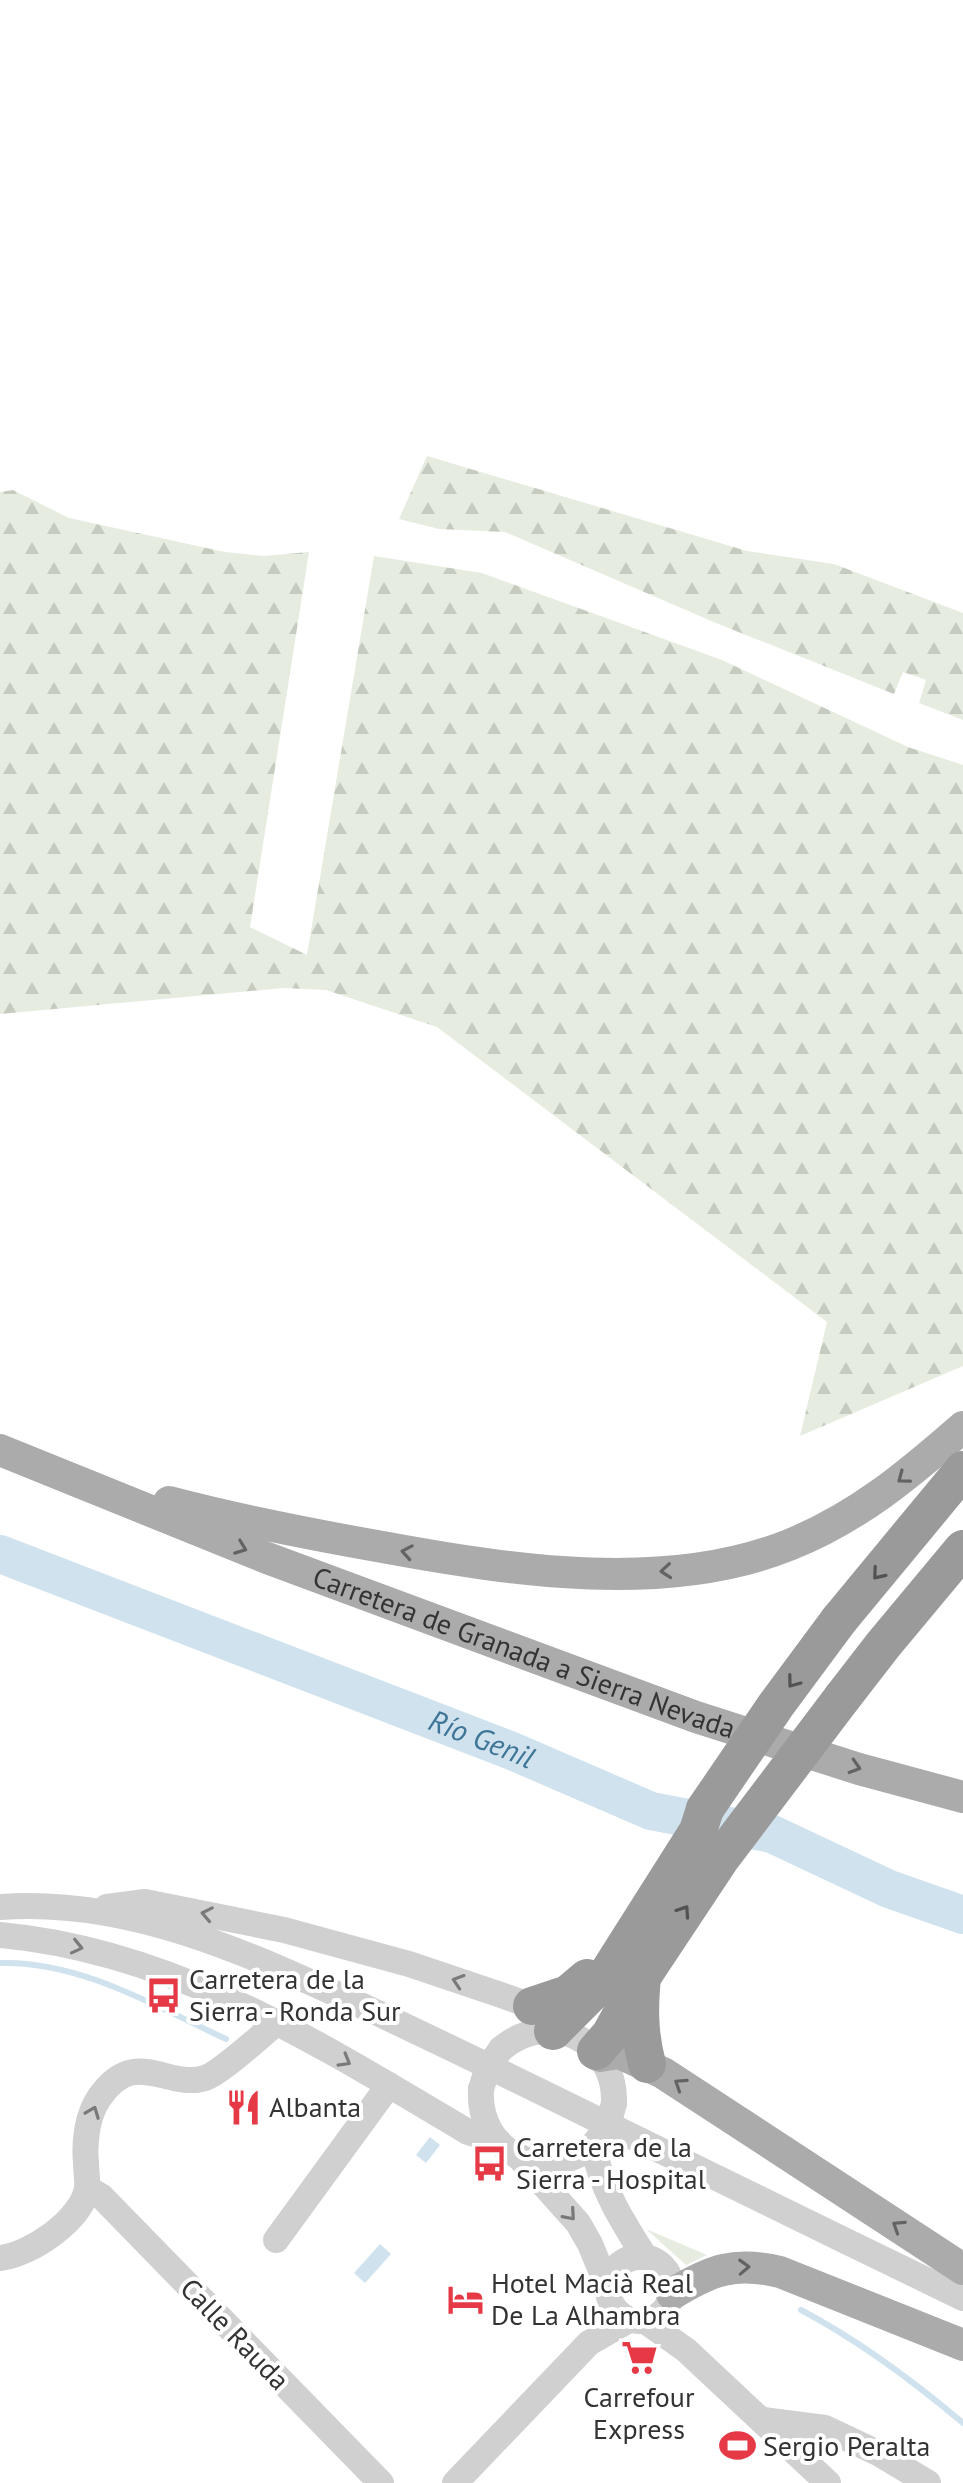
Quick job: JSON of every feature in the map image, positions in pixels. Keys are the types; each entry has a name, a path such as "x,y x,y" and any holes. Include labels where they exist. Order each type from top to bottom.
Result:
{"highway":[{"path":"598,2053 610,2035 622,1965 698,1831 705,1809 839,1620 963,1470"},
{"path":"544,2023 587,2000 721,1858 883,1645 963,1549"},
{"path":"622,1965 639,2011 647,2064"}],"main road":[{"name":"Carretera de Granada a Sierra Nevada","path":"92,1485 305,1534 454,1560 595,1573 637,1573 719,1565 787,1546 829,1527 870,1503 913,1471 963,1427"},
{"name":"Carretera de Granada a Sierra Nevada","path":"0,1450 92,1485 151,1513 252,1553 682,1712 859,1769 963,1797"},
{"path":"598,2053 619,2053 647,2064 963,2269"},
{"path":"671,2298 699,2277 725,2268 758,2267 780,2272 963,2345"}],"street":[{"path":"0,1935 44,1939 121,1957 194,1984 278,2022 468,2132 532,2161 556,2163 578,2156 593,2145 608,2126 614,2103 611,2076 598,2053 575,2037 409,1964 284,1930 145,1902 83,1910"},
{"path":"0,1907 53,1906 83,1910 168,1927 225,1946 468,2056 963,2298"},
{"path":"0,2258 37,2245 61,2227 80,2203 87,2188 85,2148 89,2123 97,2100 112,2083 129,2073 147,2071 203,2079 217,2072 278,2022"},
{"path":"544,2023 501,2049 488,2067 481,2089 483,2113 491,2132 578,2223 590,2244 613,2307 686,2350 828,2483"},
{"path":"276,2240 389,2085"},
{"path":"593,2145 608,2197 645,2257"},
{"name":"Calle Rauda","path":"87,2188 102,2197 381,2483"},
{"path":"589,2343 611,2273 620,2263 632,2257 645,2257 657,2262 672,2282 671,2298 686,2350"},
{"path":"455,2483 589,2343 637,2320 662,2312 671,2298"},
{"path":"763,2420 825,2428 880,2454 928,2483"}],"green space":[{"path":"427,456 747,551 834,564 963,613 963,720 919,703 926,680 903,672 894,694 716,623 505,532 439,529 399,519"},
{"path":"13,490 69,518 225,552 264,556 309,552 250,927 307,955 374,556 482,573 722,660 908,747 963,765 963,1366 800,1436 827,1322 437,1027 326,990 284,988 0,1014 0,492"},
{"path":"646,2229 707,2255 686,2265"}],"water":[{"path":"430,2137 440,2145 426,2163 416,2155"},
{"path":"380,2244 391,2254 365,2283 354,2273"}],"waterway":[{"name":"Río Genil","path":"0,1554 512,1751 651,1811 772,1834 889,1889 963,1915"},
{"path":"0,1963 30,1964 88,1977 226,2039"},
{"path":"801,2310 885,2362 963,2423"}],"place":[{"name":"Carretera de la Sierra - Ronda Sur","path":"163,1995"},
{"name":"Albanta","path":"243,2107"},
{"name":"Carretera de la Sierra - Hospital","path":"490,2163"},
{"name":"Hotel Macià Real De La Alhambra","path":"465,2299"},
{"name":"Carrefour Express","path":"639,2357"},
{"name":"Sergio Peralta","path":"737,2446"}]}
